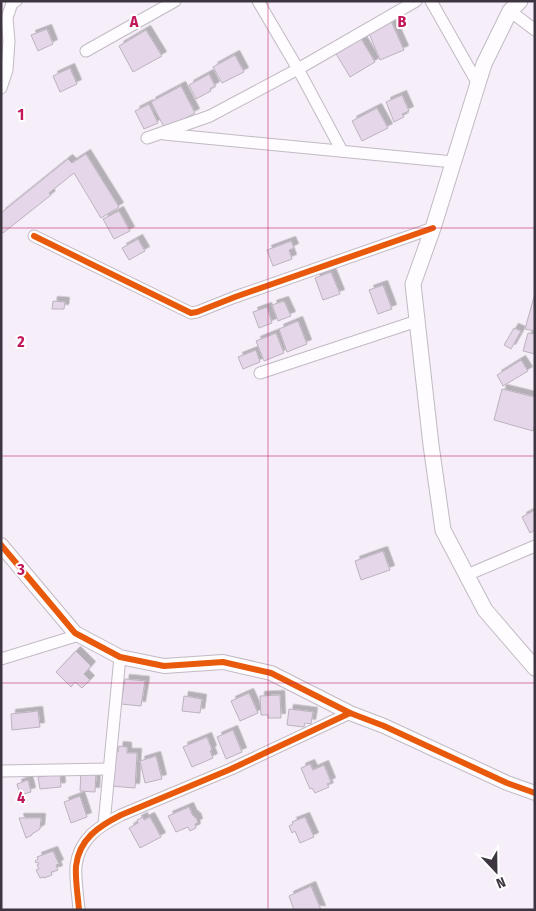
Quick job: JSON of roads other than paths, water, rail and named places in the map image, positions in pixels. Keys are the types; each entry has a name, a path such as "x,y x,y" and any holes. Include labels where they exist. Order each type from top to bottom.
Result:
{"main road":[{"path":"515,6 484,64 414,284 430,445 443,530 485,610 535,668"}],"street":[{"path":"1,88 7,70 9,41 7,18 12,4 16,1"},
{"path":"86,51 175,1"},
{"path":"258,1 298,69 342,151"},
{"path":"147,138 210,116 298,69 416,1"},
{"path":"431,1 478,84"},
{"path":"515,6 535,30"},
{"path":"160,134 453,162"},
{"path":"34,236 191,313 433,228"},
{"path":"260,373 417,321"},
{"path":"467,575 535,546"},
{"path":"4,552 75,633 120,657 164,666 223,662 271,673 350,713 384,726 507,783 535,793"},
{"path":"1,659 79,635"},
{"path":"104,824 120,657"},
{"path":"79,910 76,867 79,853 84,842 104,824 121,815 231,769 350,713"},
{"path":"1,771 109,769"}]}
